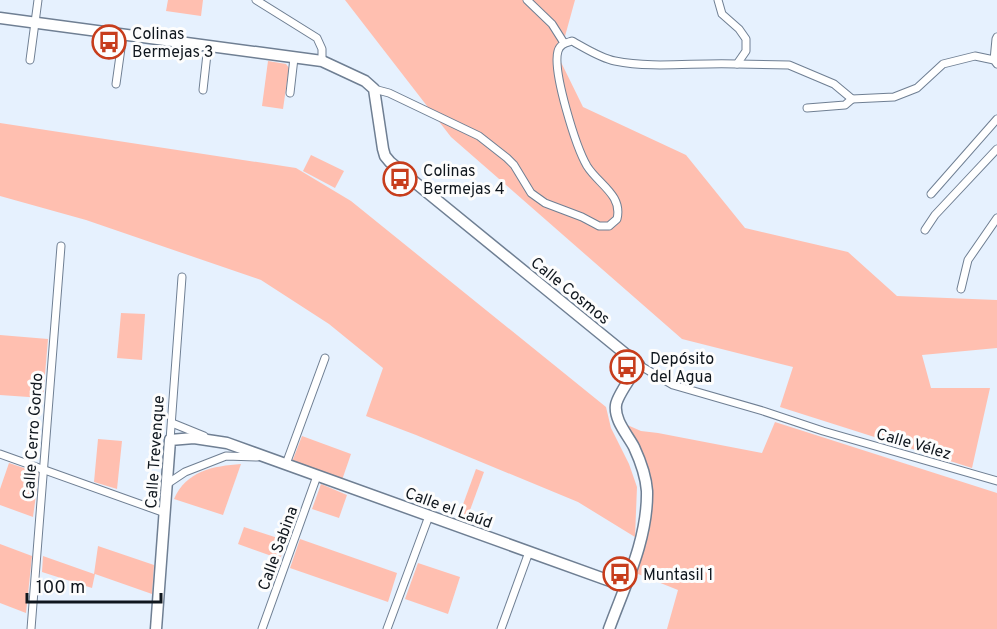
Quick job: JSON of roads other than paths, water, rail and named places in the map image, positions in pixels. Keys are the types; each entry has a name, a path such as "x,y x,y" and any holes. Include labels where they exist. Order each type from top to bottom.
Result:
{"street":[{"path":"30,60 38,0"},
{"path":"256,0 317,38 322,49 322,62"},
{"path":"527,0 552,24 564,43"},
{"path":"718,0 722,14 739,29 746,39 746,51 737,64"},
{"path":"0,18 322,62 365,81 374,89 389,93 479,136 514,165 531,193 545,204 582,217 599,226 609,226 617,219 619,209 613,194 586,164 578,145 567,111 557,59 559,48 564,43 572,41 612,60 645,65 715,63 789,65 834,84 852,99"},
{"path":"116,84 123,34"},
{"path":"807,108 845,105 852,99 894,97 917,88 943,64 975,56 995,62 997,37"},
{"path":"203,90 208,45"},
{"path":"290,93 294,58"},
{"name":"Calle Cosmos","path":"374,89 383,149 390,162 639,365 673,385 823,431"},
{"path":"931,194 997,118"},
{"path":"926,230 935,215 997,149"},
{"path":"961,289 968,260 997,218"},
{"name":"Calle Cerro Gordo","path":"31,629 61,246"},
{"name":"Calle Trevenque","path":"156,629 183,277"},
{"path":"286,465 325,358"},
{"path":"609,629 642,534 647,492 643,470 616,416 616,403 639,365"},
{"name":"Calle el Laúd","path":"172,423 624,586"},
{"name":"Calle Vélez","path":"823,431 997,481"},
{"name":"Calle el Laúd","path":"170,440 195,438 218,441"},
{"path":"0,454 165,513"},
{"name":"Calle el Laúd","path":"167,484 185,472 226,456 263,457"},
{"name":"Calle Sabina","path":"262,629 317,476"},
{"path":"387,629 429,516"},
{"path":"501,629 529,552"}],"place":[{"name":"Colinas Bermejas 3","path":"109,42"},
{"name":"Colinas Bermejas 4","path":"400,179"},
{"name":"Depósito del Agua","path":"627,367"},
{"name":"Muntasil 1","path":"620,574"}]}
